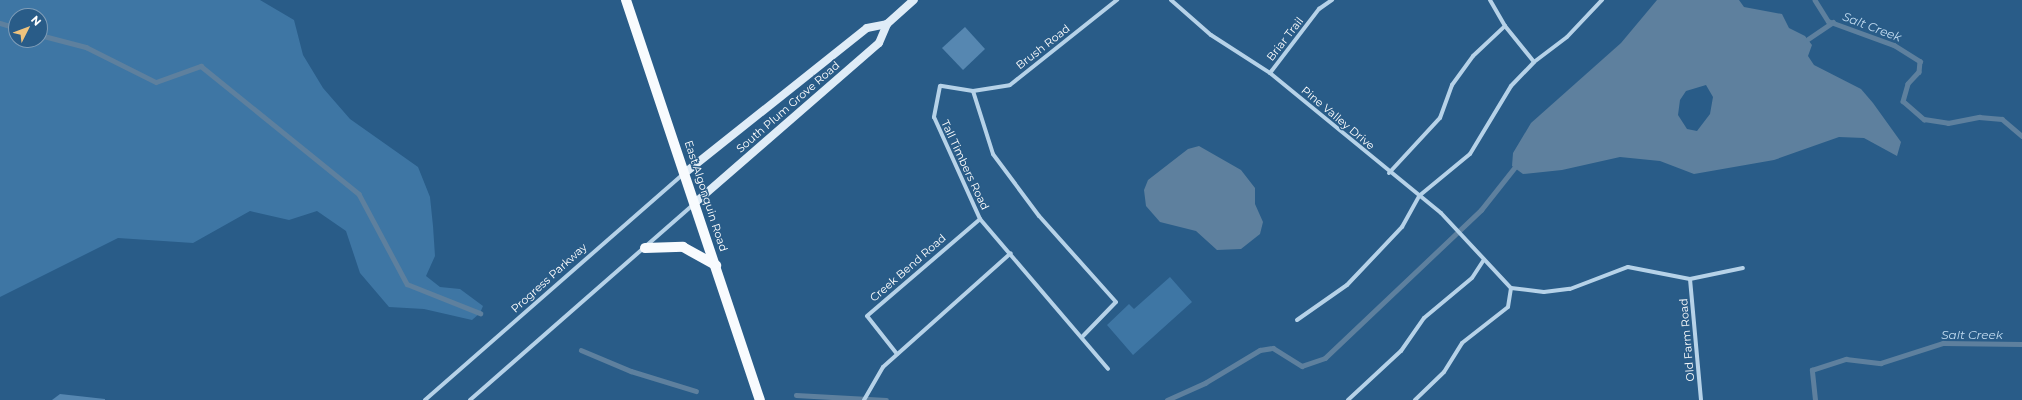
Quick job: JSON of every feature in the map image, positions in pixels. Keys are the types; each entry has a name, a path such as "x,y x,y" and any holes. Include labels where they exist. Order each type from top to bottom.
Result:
{"main road":[{"name":"East Algonquin Road","path":"626,0 686,172 760,400"},
{"path":"645,248 683,247 716,265"}],"street":[{"name":"South Plum Grove Road","path":"696,202 879,43 887,24 914,0"},
{"name":"Brush Road","path":"973,91 1010,84 1117,0"},
{"name":"Pine Valley Drive","path":"1171,0 1211,36 1270,73 1389,173 1441,214 1475,254 1511,288"},
{"name":"Briar Trail","path":"1270,73 1319,9 1332,0"},
{"path":"1490,0 1504,26 1534,62"},
{"path":"1297,320 1347,285 1402,227 1419,196 1470,154 1512,86 1534,62 1566,37 1602,0"},
{"name":"South Plum Grove Road","path":"686,172 867,28 887,24"},
{"path":"1389,173 1440,118 1452,85 1472,56 1504,26"},
{"name":"Tall Timbers Road","path":"973,91 940,86 934,117 980,218 1083,336 1108,368"},
{"path":"973,91 993,154 1039,216 1116,302 1083,336"},
{"name":"Progress Parkway","path":"425,400 686,172"},
{"path":"470,400 696,202"},
{"name":"Creek Bend Road","path":"898,354 867,316 980,218"},
{"path":"864,400 876,375 1011,253"},
{"path":"1348,400 1401,351 1424,318 1472,278 1483,262"},
{"path":"1415,400 1444,372 1462,342 1508,307 1511,288 1544,292 1570,289 1628,267 1690,279 1743,268"},
{"name":"Old Farm Road","path":"1690,279 1701,400"}],"shaded area":[{"path":"0,0 260,0 294,20 303,55 323,88 350,119 418,167 430,197 433,226 435,256 426,276 440,287 460,289 483,306 480,313 472,320 424,309 389,307 360,273 346,231 317,211 289,220 250,211 193,243 118,238 0,297"},
{"path":"1657,0 1739,0 1744,7 1782,14 1789,28 1805,36 1812,45 1808,56 1814,65 1861,89 1873,103 1901,142 1897,156 1864,138 1839,137 1774,160 1694,174 1660,161 1620,157 1562,170 1523,174 1512,166 1513,153 1531,123 1621,43","holes":["1706,85 1713,97 1710,114 1697,131 1687,129 1678,115 1680,100 1686,91"]},
{"path":"1199,146 1241,170 1255,188 1255,204 1263,222 1260,234 1241,249 1217,250 1196,231 1160,222 1146,206 1144,190 1148,180 1188,149"},
{"path":"1170,277 1192,302 1133,355 1107,325 1129,304 1134,309"}],"building":[{"path":"965,27 985,49 963,70 942,48"},
{"path":"60,394 105,399 105,400 52,400"}],"waterway":[{"name":"Salt Creek","path":"1815,0 1828,21 1894,45 1920,61 1919,72 1908,84 1903,101 1924,119 1948,123 1979,117 2002,119 2022,136"},
{"path":"1808,39 1833,22"},
{"path":"0,23 8,26"},
{"path":"48,37 86,47 156,82 201,66 359,194 407,284 480,313"},
{"path":"1167,400 1205,383 1260,350 1273,348 1302,366 1325,358 1481,210 1515,167"},
{"name":"Salt Creek","path":"1815,400 1812,370 1846,359 1881,363 1943,343 2022,344"},
{"path":"581,350 631,371 696,391"},
{"path":"796,395 886,400"}]}
